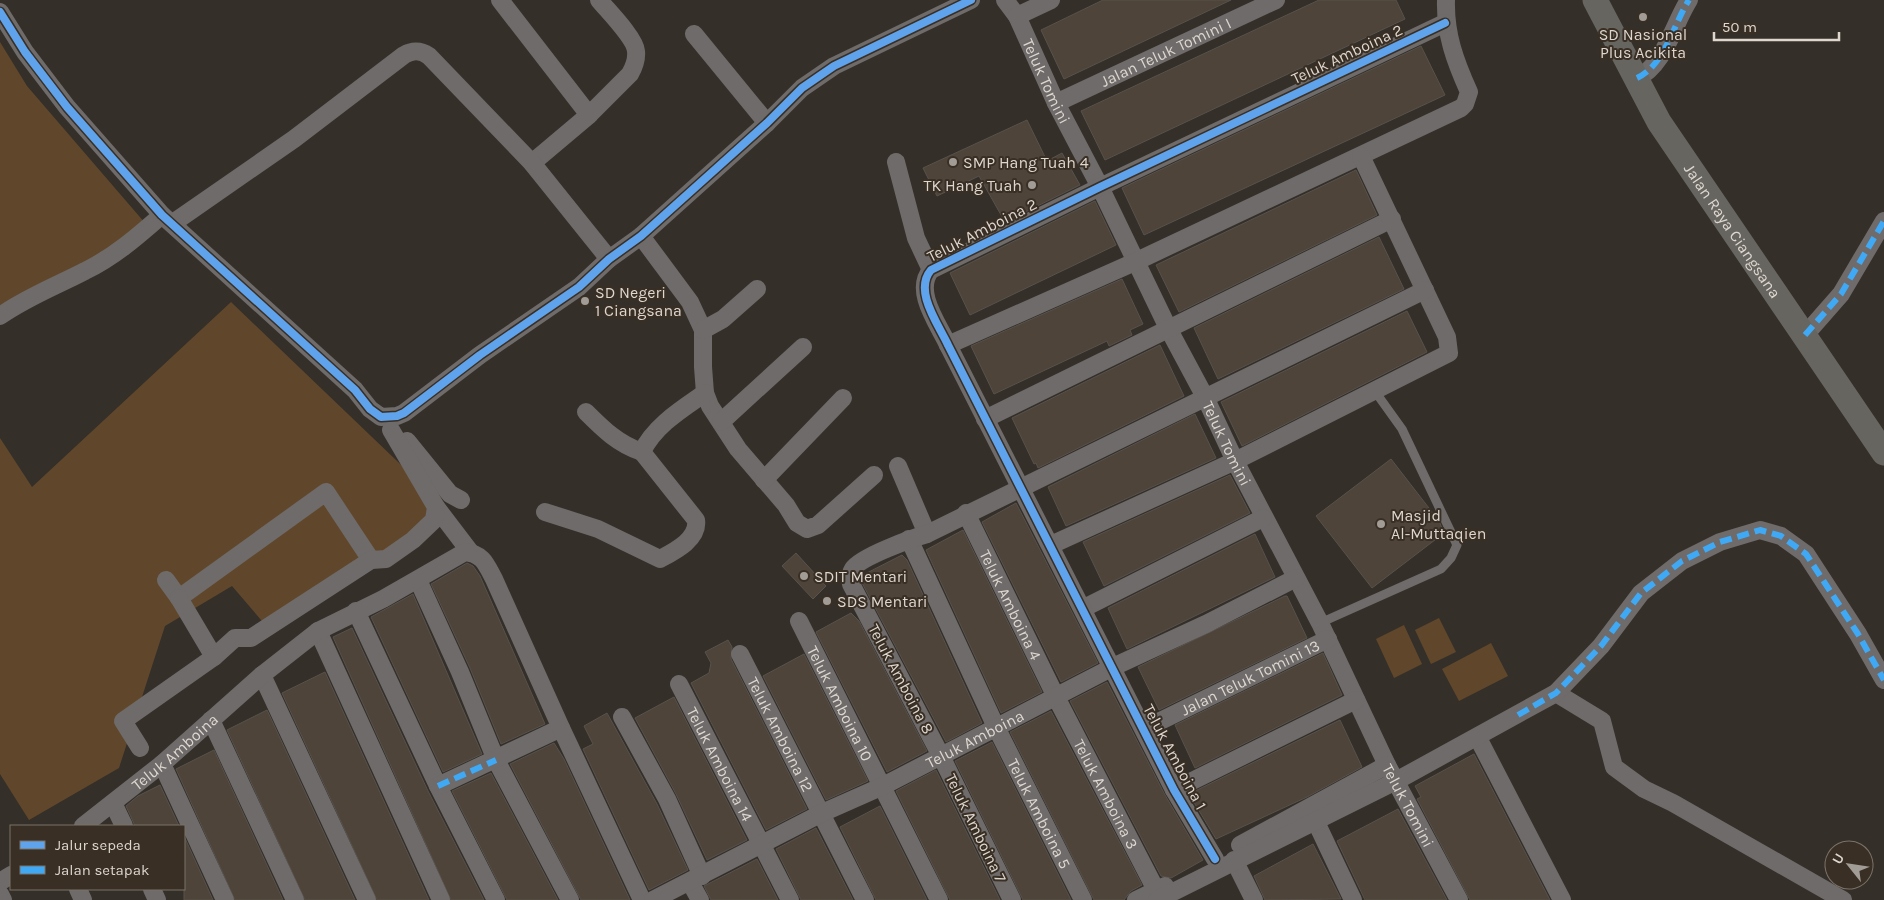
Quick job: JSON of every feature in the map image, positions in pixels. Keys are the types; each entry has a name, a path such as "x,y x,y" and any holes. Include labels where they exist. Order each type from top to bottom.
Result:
{"main road":[{"name":"Jalan Raya Ciangsana","path":"1595,0 1659,122 1884,453"}],"street":[{"path":"500,0 588,115"},
{"path":"532,163 588,115 630,74 636,59 635,45 599,0"},
{"path":"386,424 411,408 480,355 579,287 609,259 641,236 767,124 802,88 834,66 941,5 971,0"},
{"path":"1006,0 1018,16"},
{"name":"Teluk Tomini","path":"1051,0 1018,16 1056,103 1137,261 1168,328 1205,397 1263,518 1324,631 1387,765 1459,900"},
{"name":"Jalan Teluk Tomini I","path":"1056,103 1276,0"},
{"path":"948,345 1137,261 1361,156 1465,104 1469,92 1452,55 1445,23 1446,0"},
{"path":"1637,78 1647,74 1661,54 1689,0"},
{"path":"0,12 25,52 67,107 168,219 355,390 370,409 411,444 450,494 461,500"},
{"name":"Teluk Amboina 2","path":"1113,667 926,300 925,282 931,270 1100,187 1445,23"},
{"path":"694,34 767,124"},
{"path":"0,316 22,300 107,258 294,139 404,56 415,51 423,52 429,56 532,163 609,259"},
{"path":"1052,545 1235,461 1449,353 1447,337 1361,156"},
{"path":"896,162 916,238 931,270"},
{"path":"985,419 1392,219"},
{"path":"1804,335 1842,294 1884,221"},
{"path":"641,236 690,302 703,330 705,393 710,406 738,449 786,505 797,523 807,529 818,525 874,475"},
{"path":"703,330 723,319 757,289"},
{"path":"908,539 928,534 966,513 1425,290"},
{"path":"722,422 803,346"},
{"path":"642,452 651,436 683,408 705,393"},
{"path":"764,480 843,398"},
{"path":"545,512 598,530 660,559 674,552 694,532 697,526 696,520 642,452 626,447 610,436 586,412"},
{"path":"386,424 436,506 471,553 476,553 483,559 494,579 561,728 642,900"},
{"path":"898,466 928,534"},
{"path":"179,598 326,492 371,560"},
{"path":"140,748 123,720 214,657 234,638 251,638 371,560 386,559 413,540 434,520 436,506"},
{"name":"Teluk Amboina 4","path":"966,513 1056,697"},
{"path":"1084,608 1263,518"},
{"path":"1136,900 1160,897 1316,822 1478,738 1556,693 1601,646 1641,593 1682,561 1720,542 1760,530 1781,536 1806,554 1858,634 1884,680"},
{"name":"Teluk Amboina 8","path":"908,539 861,562 853,568 850,574 851,584 941,756"},
{"name":"Teluk Amboina 5","path":"908,539 996,727 1083,900"},
{"name":"Teluk Amboina","path":"84,825 162,764 262,675 318,631 418,580 465,552 471,553"},
{"name":"Teluk Amboina","path":"653,900 822,813 883,786 1113,667 1206,624 1296,578"},
{"path":"166,580 179,598 214,657"},
{"path":"418,580 460,672 496,760 570,900"},
{"path":"356,611 438,786 496,900"},
{"name":"Teluk Amboina 10","path":"799,621 939,900"},
{"path":"318,631 442,900"},
{"name":"Jalan Teluk Tomini 13","path":"1144,728 1324,631"},
{"name":"Teluk Amboina 12","path":"740,654 865,900"},
{"name":"Teluk Amboina 1","path":"1113,667 1174,790 1215,859"},
{"path":"262,675 367,900"},
{"name":"Teluk Amboina 14","path":"679,684 790,900"},
{"path":"1556,693 1602,721 1614,767 1644,790 1674,803 1843,900"},
{"name":"Teluk Amboina 3","path":"1056,697 1160,897"},
{"path":"1174,790 1356,700"},
{"path":"622,717 667,800 696,879 700,900"},
{"path":"211,720 295,900"},
{"path":"438,786 561,728"},
{"path":"1478,738 1562,900"},
{"name":"Teluk Amboina 7","path":"941,756 1012,900"},
{"path":"162,764 225,900"},
{"path":"1160,897 1215,859 1387,765"},
{"path":"113,803 124,825"},
{"path":"1316,822 1353,900"},
{"path":"1234,860 1254,900"},
{"path":"0,894 3,900"}],"lane":[{"path":"1324,631 1441,569 1451,558 1457,545 1402,429 1374,390"}],"shaded area":[{"path":"0,42 27,86 145,223 0,323"},
{"path":"231,302 444,506 273,634 232,586 165,626 119,768 29,820 0,774 0,438 32,487"},
{"path":"1439,618 1456,652 1431,664 1415,630"},
{"path":"1404,625 1422,664 1394,678 1376,639"},
{"path":"1491,643 1508,676 1459,701 1442,669"}],"building":[{"path":"1103,0 1231,0 1064,79 1041,30"},
{"path":"1319,0 1396,0 1405,19 1105,160 1081,111"},
{"path":"1421,46 1445,95 1144,235 1122,188"},
{"path":"1027,120 1047,161 1062,153 1080,185 1005,222 979,176 937,196 923,168"},
{"path":"1356,170 1377,215 1179,312 1156,265"},
{"path":"1095,201 1116,245 970,315 950,273"},
{"path":"1379,237 1404,289 1218,379 1194,328"},
{"path":"1122,279 1143,324 1130,330 1132,335 1109,346 1107,341 994,394 971,346"},
{"path":"1407,311 1427,352 1242,446 1221,402"},
{"path":"1160,345 1184,396 1038,468 1036,463 1034,464 1012,418"},
{"path":"1195,414 1216,458 1066,526 1048,487"},
{"name":"Masjid Al-Muttaqien","path":"1391,459 1439,521 1444,533 1372,588 1316,516"},
{"path":"1230,475 1250,513 1104,586 1083,542"},
{"path":"1016,503 1098,663 1061,682 982,522"},
{"path":"963,530 1042,692 1001,713 926,550"},
{"path":"1255,534 1275,577 1127,649 1108,608"},
{"name":"SDIT Mentari","path":"796,553 826,586 813,599 782,566"},
{"path":"902,555 907,560 982,723 946,742 861,581 861,576"},
{"path":"467,563 473,566 480,576 545,724 501,744 470,668 431,584"},
{"path":"413,594 482,754 443,772 371,617"},
{"path":"1287,596 1307,638 1159,710 1138,667"},
{"path":"851,613 859,621 927,751 887,772 816,632"},
{"path":"352,628 428,791 484,900 451,900 333,637"},
{"path":"728,640 732,647 731,659 807,809 766,830 691,683 709,673 711,663 705,652"},
{"path":"1323,653 1342,695 1195,768 1175,725"},
{"path":"804,654 868,781 826,800 763,676"},
{"path":"325,672 429,900 377,900 282,693"},
{"path":"1107,682 1165,795 1203,860 1171,878 1161,876 1070,701"},
{"path":"674,697 747,840 707,860 676,794 635,718"},
{"path":"267,710 355,900 305,900 227,730"},
{"path":"1051,711 1142,885 1131,891 1124,900 1094,900 1010,732"},
{"path":"607,713 657,804 688,870 649,890 583,749 593,744 584,726"},
{"path":"1340,720 1362,767 1307,797 1216,839 1189,794"},
{"path":"992,742 1071,900 1023,900 955,761"},
{"path":"554,743 564,759 630,900 581,900 510,764"},
{"path":"214,750 283,900 235,900 176,769"},
{"path":"1474,754 1550,900 1470,900 1417,799 1421,797 1415,786"},
{"path":"936,770 1000,900 950,900 896,791"},
{"path":"491,773 558,900 507,900 452,791"},
{"path":"160,785 179,825 135,825 126,806 138,796"},
{"path":"880,806 927,900 876,900 840,827"},
{"path":"1398,809 1447,900 1365,900 1337,841"},
{"path":"816,828 853,900 801,900 776,849"},
{"path":"185,838 213,900 184,900 185,890"},
{"path":"1313,844 1341,899 1265,900 1254,876"},
{"path":"757,859 778,900 711,900 704,886"}],"marked path":[{"path":"1637,78 1647,72 1662,54 1689,0"},
{"path":"1805,335 1841,294 1884,221"},
{"path":"1518,715 1556,693 1601,646 1641,593 1682,561 1720,542 1760,530 1781,536 1806,554 1858,634 1884,680"},
{"path":"438,786 496,760"}],"cycle path":[{"path":"0,12 25,52 67,107 162,215 355,390 370,409 381,417 397,416 404,413 480,355 579,287 609,259 641,236 767,123 802,88 834,66 971,0"},
{"path":"1215,859 1174,790 929,308 926,298 926,278 931,270 1100,187 1445,23"}],"place":[{"name":"SD Nasional Plus Acikita","path":"1643,17"},
{"name":"SMP Hang Tuah 4","path":"953,162"},
{"name":"TK Hang Tuah","path":"1032,185"},
{"name":"SD Negeri 1 Ciangsana","path":"585,301"},
{"name":"Masjid Al-Muttaqien","path":"1381,524"},
{"name":"SDIT Mentari","path":"804,576"},
{"name":"SDS Mentari","path":"827,601"}]}
